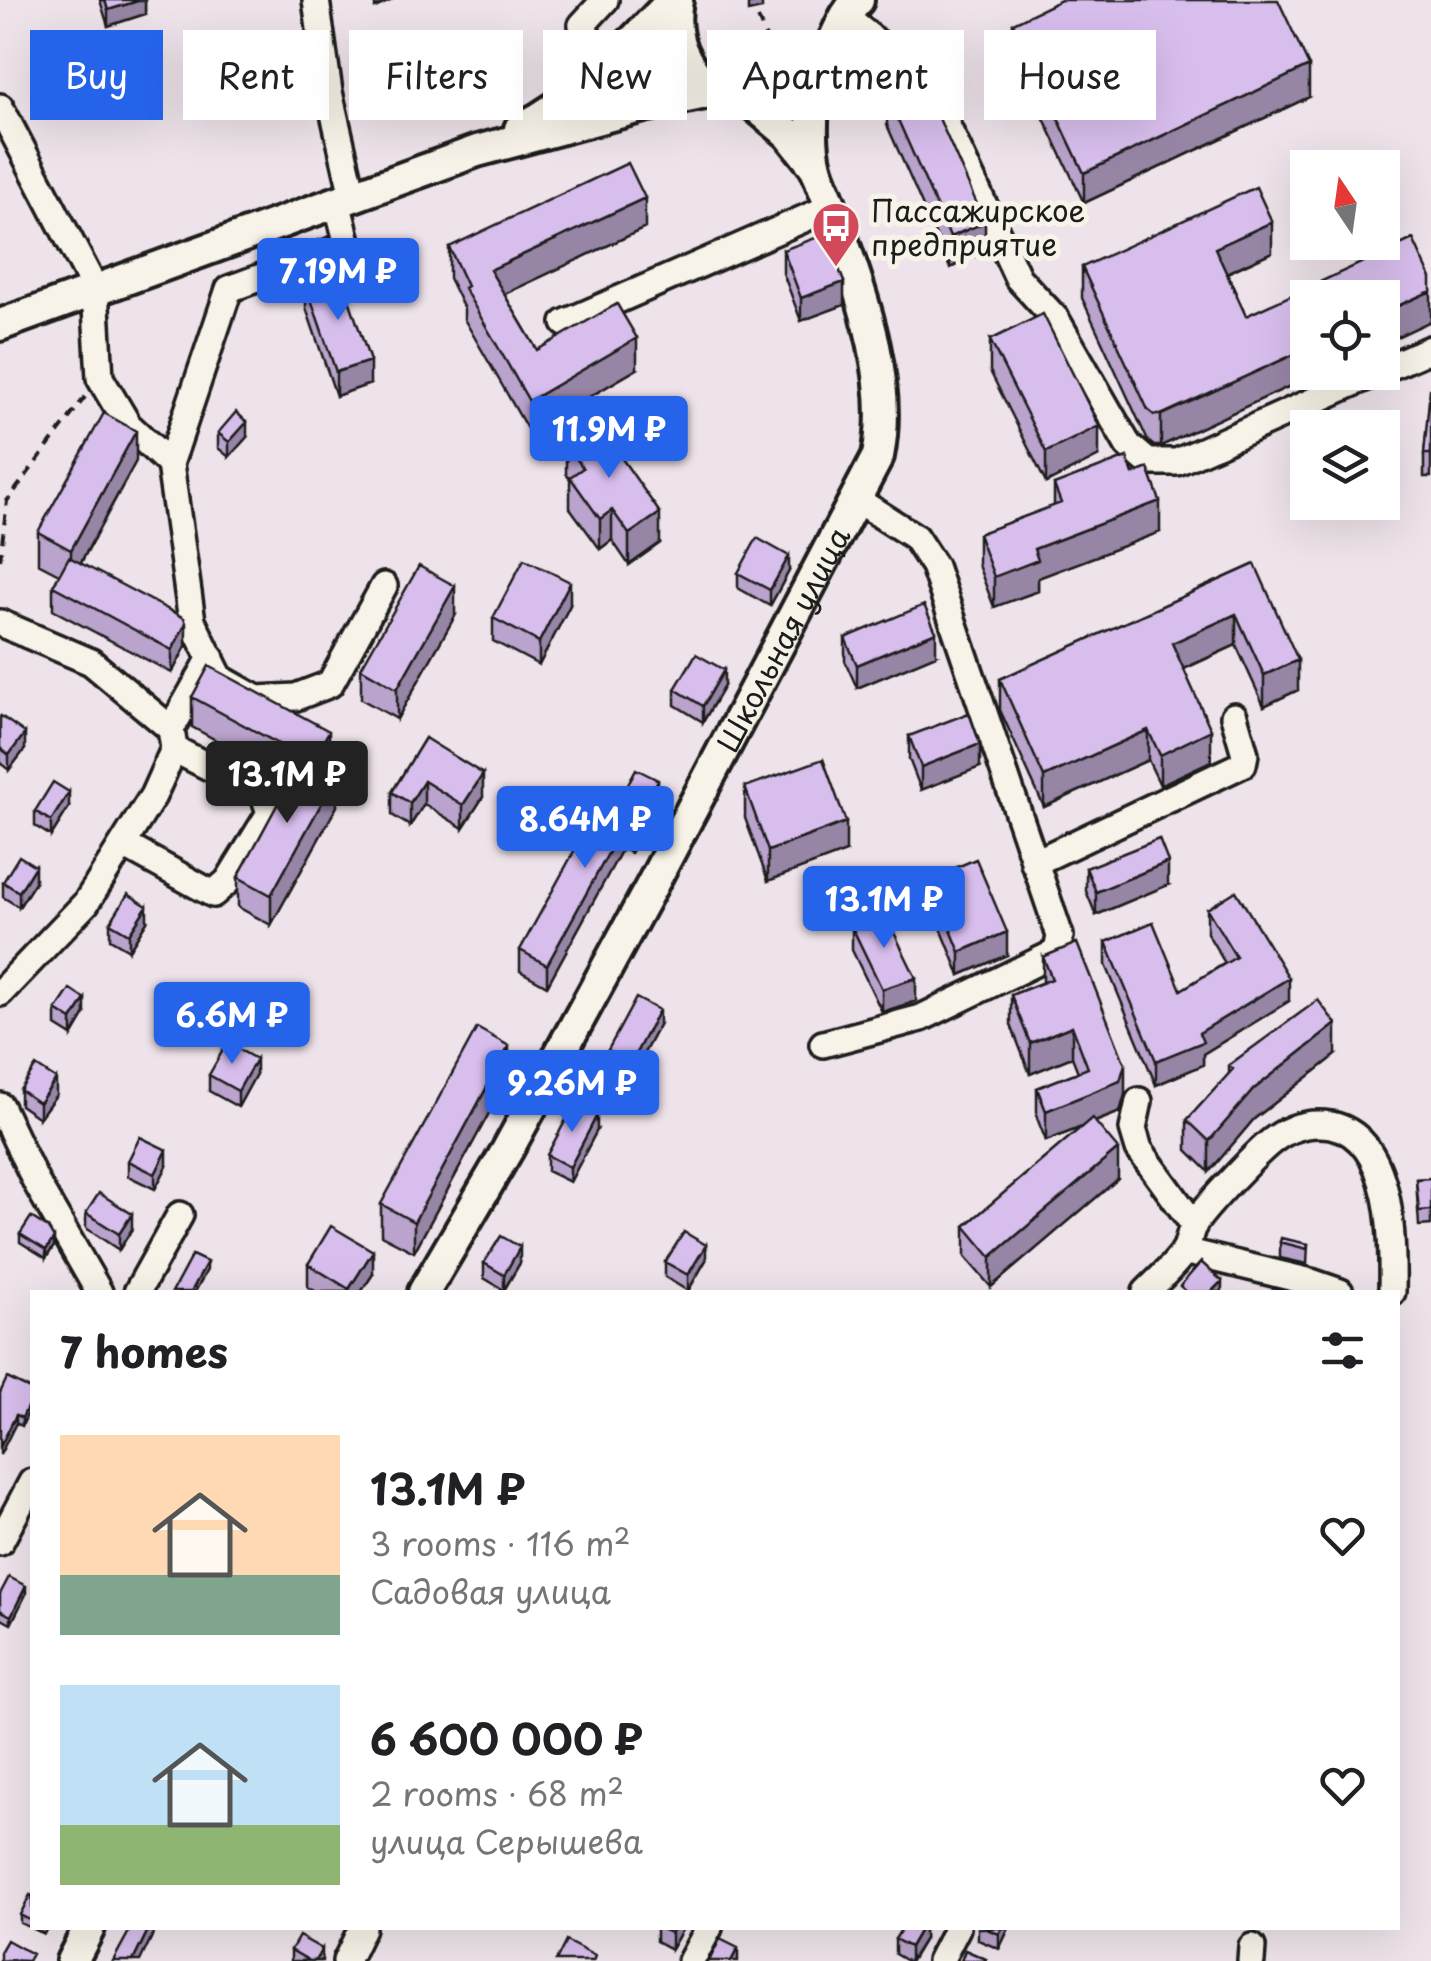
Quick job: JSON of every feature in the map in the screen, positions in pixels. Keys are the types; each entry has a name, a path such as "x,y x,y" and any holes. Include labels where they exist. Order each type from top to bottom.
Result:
{"main road":[{"path":"645,30 675,0"},
{"path":"675,0 675,38 690,72 707,89"},
{"path":"838,30 849,5"},
{"path":"0,325 477,151 707,93"},
{"path":"477,151 543,117"},
{"path":"772,120 816,168"},
{"path":"810,120 816,168"},
{"name":"Школьная улица","path":"431,1290 634,918 878,456 884,428 879,378 831,207 816,168"},
{"path":"72,1961 88,1930"}],"street":[{"path":"316,0 348,245 229,290 170,464 192,621 220,678 257,699 296,697 330,684 384,586"},
{"path":"585,30 582,24 605,0"},
{"path":"849,5 927,83 1018,278 1056,319 1128,445 1148,462 1176,462 1337,390"},
{"path":"0,106 95,289 100,378 128,425 170,464"},
{"path":"565,324 831,207"},
{"path":"1400,362 1430,349"},
{"path":"823,1044 921,1018 1057,952 1060,936 934,566 916,537 857,500"},
{"path":"0,622 91,662 173,738 264,795 270,813 228,881 213,894 124,846"},
{"path":"0,994 86,903 124,846 153,796 173,738 210,658"},
{"path":"1034,862 1242,764 1245,754 1234,716"},
{"path":"1139,1100 1133,1129 1139,1149 1194,1225"},
{"path":"0,1106 36,1182 98,1290"},
{"path":"1148,1290 1184,1251 1194,1225 1264,1147 1285,1130 1318,1123 1339,1127 1369,1148 1382,1180 1393,1253 1392,1290"},
{"path":"138,1290 180,1215"},
{"path":"1184,1251 1334,1290"},
{"path":"0,1542 30,1486"},
{"path":"346,1961 361,1930"},
{"path":"691,1961 707,1930"},
{"path":"940,1961 956,1930"}],"path":[{"path":"758,18 763,30"},
{"path":"0,560 8,501 100,378"}],"building":[{"path":"105,0 141,0 108,10"},
{"path":"1061,0 1278,0 1309,66 1084,173 1059,120 1156,120 1156,30 1016,30 1013,23"},
{"path":"898,120 940,120 985,222 950,237"},
{"path":"628,163 645,198 490,270 537,350 617,304 637,338 529,401 464,288 467,286 449,247"},
{"path":"1256,187 1272,222 1215,248 1246,316 1290,296 1290,356 1154,415 1148,410 1082,267"},
{"path":"826,234 844,282 801,298 783,250"},
{"path":"1413,239 1431,278 1431,291 1400,305 1400,280 1324,280 1367,260 1400,260 1400,245"},
{"path":"340,273 370,361 336,372 306,285"},
{"path":"1043,314 1099,426 1046,452 990,340"},
{"path":"1430,389 1431,454 1424,454"},
{"path":"236,412 247,422 229,442 218,433"},
{"path":"104,413 136,431 71,550 38,532"},
{"path":"597,423 660,513 629,534 612,510 600,519 570,477 583,468 566,444"},
{"path":"1127,457 1133,474 1148,468 1160,501 1034,549 1038,560 994,577 978,534 1061,503 1054,485"},
{"path":"757,538 789,556 770,590 738,573"},
{"path":"69,557 184,618 186,623 172,650 53,586"},
{"path":"524,559 570,582 539,642 493,618"},
{"path":"1255,564 1298,660 1264,675 1236,614 1172,643 1211,730 1160,755 1148,730 1044,777 1000,679"},
{"path":"419,566 455,586 397,689 361,668"},
{"path":"924,605 936,632 857,665 845,638"},
{"path":"696,654 724,670 703,706 675,689"},
{"path":"209,666 329,731 312,762 192,697"},
{"path":"969,713 980,744 921,767 909,736"},
{"path":"1,716 25,733 9,755 0,748"},
{"path":"425,738 483,774 463,805 424,781 410,803 392,792"},
{"path":"303,757 337,775 271,895 238,877"},
{"path":"823,759 846,822 768,851 745,787"},
{"path":"636,769 658,780 631,832 622,828 547,965 520,950 582,837 596,844"},
{"path":"53,782 69,792 51,821 35,811"},
{"path":"1159,839 1168,862 1096,892 1086,868"},
{"path":"19,856 35,866 19,892 3,882"},
{"path":"976,859 1007,932 960,952 942,908 955,903 943,873"},
{"path":"1236,891 1289,978 1199,1033 1203,1042 1156,1061 1106,942 1153,922 1181,990 1236,957 1207,909"},
{"path":"128,894 147,906 129,934 110,923"},
{"path":"884,912 916,978 882,989 852,927"},
{"path":"1077,943 1125,1064 1120,1081 1046,1111 1037,1088 1088,1068 1072,1026 1030,1043 1011,995 1052,979 1043,957"},
{"path":"70,989 85,999 72,1020 56,1010"},
{"path":"636,998 659,1010 631,1062 608,1050"},
{"path":"1318,1000 1336,1024 1254,1089 1209,1141 1187,1120 1233,1069 1229,1065"},
{"path":"477,1028 509,1046 414,1222 381,1204"},
{"path":"227,1043 256,1059 238,1091 209,1075"},
{"path":"36,1066 56,1079 39,1103 20,1090"},
{"path":"575,1103 597,1115 570,1167 547,1155"},
{"path":"1092,1118 1118,1149 991,1257 965,1226"},
{"path":"140,1137 167,1150 155,1174 128,1161"},
{"path":"1431,1178 1431,1210 1419,1211 1416,1179"},
{"path":"99,1193 132,1214 119,1234 86,1213"},
{"path":"31,1217 48,1228 54,1238 46,1250 20,1234"},
{"path":"331,1226 373,1251 349,1289 308,1264"},
{"path":"684,1232 706,1245 688,1275 665,1262"},
{"path":"501,1236 520,1247 504,1275 484,1263"},
{"path":"1281,1238 1308,1244 1307,1249 1280,1242"},
{"path":"192,1255 207,1262 192,1290 173,1290"},
{"path":"1201,1262 1222,1281 1213,1290 1185,1290 1180,1286"},
{"path":"7,1378 30,1389 30,1400 22,1418 16,1415 0,1447 0,1393"},
{"path":"9,1577 26,1586 11,1616 0,1610 0,1594"},
{"path":"30,1895 30,1920 20,1915"},
{"path":"130,1930 148,1930 133,1961 113,1961"},
{"path":"901,1930 920,1930 910,1947 895,1939"},
{"path":"299,1936 322,1949 315,1961 291,1950"},
{"path":"720,1939 738,1948 731,1961 709,1961"},
{"path":"7,1940 32,1954 28,1961 0,1961"},
{"path":"566,1941 595,1956 593,1961 556,1961"},
{"path":"965,1950 986,1959 961,1961"}],"place":[{"name":"Пассажирское предприятие","path":"836,268"}]}
